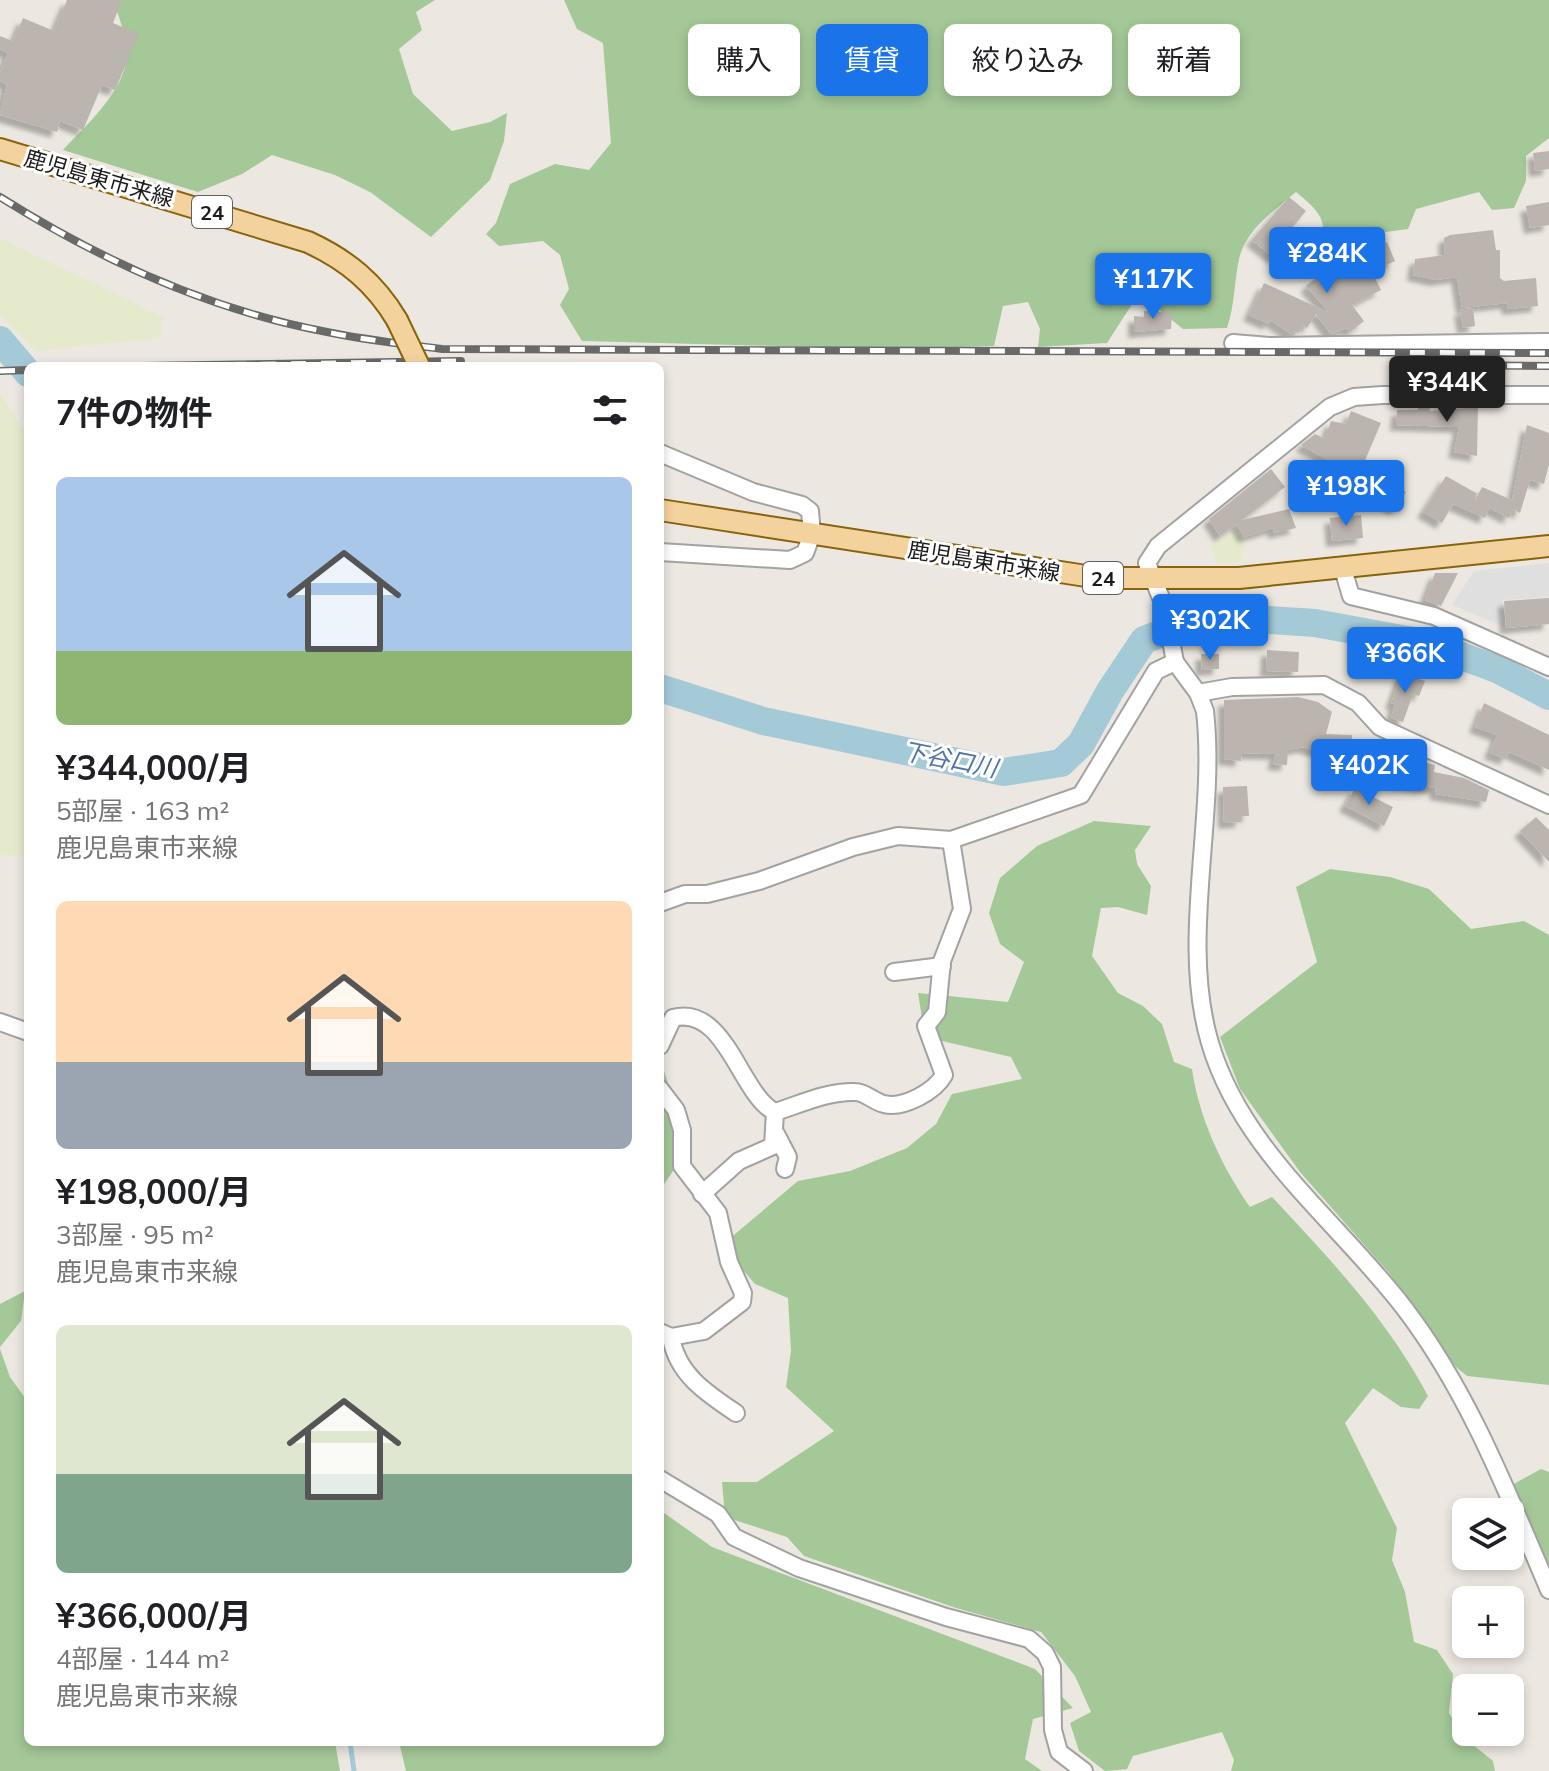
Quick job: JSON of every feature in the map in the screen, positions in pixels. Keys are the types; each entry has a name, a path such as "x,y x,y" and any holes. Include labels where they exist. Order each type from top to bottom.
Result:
{"main road":[{"name":"鹿児島東市来線","path":"0,149 308,242 352,266 376,287 397,320 417,362"},
{"name":"鹿児島東市来線","path":"664,511 1052,572 1151,580 1239,578 1549,546"}],"street":[{"path":"1233,343 1269,346 1549,342"},
{"path":"1549,395 1382,395 1354,397 1330,407 1158,546 1147,563 1151,580 1165,608 1172,655 1198,693 1207,728 1198,967 1203,1013 1217,1065 1238,1112 1255,1137 1364,1258 1407,1311 1450,1378 1549,1590"},
{"path":"664,455 768,497 802,505 810,511 812,534 805,553 790,560 664,552"},
{"path":"1343,569 1351,596 1434,616 1549,667"},
{"path":"664,902 685,894 707,894 759,881 898,836 951,840 1081,795 1156,671 1172,655"},
{"path":"1198,693 1232,687 1324,685 1358,703 1380,727 1549,805"},
{"path":"664,1037 673,1018 694,1020 717,1034 734,1055 761,1105 775,1112 832,1094 859,1091 885,1105 909,1101 938,1085 944,1075 926,1026 937,1012 942,966 962,909 951,840"},
{"path":"894,972 942,966"},
{"path":"0,1022 24,1031"},
{"path":"664,1094 676,1110 682,1130 682,1166 718,1213 729,1262 743,1293 742,1302 704,1331 666,1335 674,1357 686,1374 736,1413"},
{"path":"702,1194 739,1161 773,1146 775,1112"},
{"path":"776,1134 788,1157 785,1169"},
{"path":"664,1481 718,1514 734,1537 799,1568 946,1617 1029,1639 1045,1653 1052,1667 1053,1730 1059,1752 1084,1771"}],"green space":[{"path":"113,0 435,0 416,12 422,30 399,49 413,94 452,131 490,122 507,113 504,141 490,180 431,237 370,192 335,175 272,155 242,174 198,192 63,150 109,99 122,76 126,47"},
{"path":"564,0 1549,0 1549,138 1526,156 1526,181 1514,208 1492,210 1479,192 1416,209 1408,229 1347,237 1320,256 1323,234 1321,219 1296,192 1262,221 1243,248 1227,328 1183,329 1156,307 1136,298 1107,343 1038,347 1040,329 1028,302 1003,306 994,346 894,349 582,341 560,305 569,289 560,255 543,241 499,246 486,234 496,223 510,184 555,164 589,170 611,143 603,43 577,29"},
{"path":"0,238 163,317 160,338 36,351 0,315"},
{"path":"0,393 24,431 24,856 0,855"},
{"path":"1237,529 1245,544 1241,562 1216,563 1211,545"},
{"path":"1094,821 1151,826 1135,850 1137,864 1151,886 1147,915 1118,907 1101,908 1092,956 1118,993 1143,1006 1162,1024 1174,1062 1192,1069 1200,1106 1213,1141 1250,1207 1272,1197 1376,1316 1428,1396 1419,1409 1401,1407 1373,1388 1345,1423 1397,1528 1392,1560 1405,1592 1414,1642 1437,1650 1453,1674 1449,1713 1452,1718 1452,1746 1474,1746 1493,1761 1495,1771 1231,1771 1234,1760 1222,1732 1133,1756 1127,1769 1105,1771 1079,1751 1070,1723 1091,1712 1075,1676 1041,1632 956,1608 804,1556 787,1537 725,1517 722,1482 757,1482 834,1431 786,1387 791,1351 788,1298 755,1284 722,1245 798,1181 850,1171 907,1148 936,1124 952,1094 1022,1079 1011,1057 925,1037 918,993 1008,1002 1024,962 1000,944 989,913 1000,878 1037,846"},
{"path":"1330,869 1390,877 1429,889 1471,929 1524,921 1549,935 1549,1385 1467,1376 1456,1367 1389,1273 1300,1172 1240,1089 1220,1037 1317,962 1296,887"},
{"path":"664,1071 669,1086 682,1158 664,1184"},
{"path":"24,1292 21,1321 0,1347 0,1304"},
{"path":"0,1349 10,1377 24,1396 24,1746 336,1746 340,1771 0,1771"},
{"path":"1541,1469 1549,1472 1549,1579 1524,1523 1524,1498 1513,1498 1508,1487"},
{"path":"664,1513 712,1547 1035,1669 1073,1708 1033,1719 1025,1759 1042,1771 406,1771 400,1746 664,1746"}],"shaded area":[{"path":"1549,563 1549,597 1503,600 1505,627 1452,605 1474,571"}],"building":[{"path":"67,0 122,0 113,23 139,34 115,90 102,85 83,130 60,121 57,132 0,115 7,84 0,81 0,73 8,53 0,49 0,36 13,41 23,18 54,31"},
{"path":"1549,151 1549,169 1535,171 1533,153"},
{"path":"1289,197 1306,211 1290,230 1304,245 1286,263 1278,253 1274,258 1252,240"},
{"path":"1549,202 1549,225 1530,228 1526,206"},
{"path":"1493,230 1496,250 1500,250 1500,278 1504,281 1536,278 1538,306 1508,309 1507,303 1462,308 1457,277 1436,280 1413,275 1415,259 1445,255 1444,238"},
{"path":"1387,242 1395,261 1372,272 1381,290 1352,305 1364,321 1350,332 1347,328 1331,334 1316,314 1307,328 1303,325 1298,333 1294,331 1291,334 1270,320 1269,324 1249,315 1264,283 1330,313 1306,286 1332,266"},
{"path":"1473,308 1475,326 1463,328 1460,310"},
{"path":"1144,311 1172,312 1171,329 1134,332 1134,316 1144,317"},
{"path":"1418,406 1430,407 1430,411 1478,407 1477,456 1454,452 1459,427 1396,425 1397,410 1418,410"},
{"path":"1351,411 1381,423 1360,472 1345,464 1343,468 1301,445 1315,434 1325,439 1331,421 1346,424"},
{"path":"1527,425 1549,433 1549,464 1544,484 1530,480 1520,513 1513,509 1509,518 1489,508 1485,518 1453,504 1442,523 1423,512 1446,476 1476,493 1475,501 1482,487 1512,500"},
{"path":"1271,469 1285,487 1242,520 1289,509 1296,528 1274,533 1273,528 1244,537 1237,524 1220,536 1209,519"},
{"path":"1384,479 1406,492 1396,509 1374,497"},
{"path":"1361,515 1363,538 1332,541 1330,518"},
{"path":"1435,573 1458,573 1441,606 1425,600"},
{"path":"1549,598 1549,624 1506,628 1504,601"},
{"path":"1267,650 1299,652 1298,672 1266,671"},
{"path":"1201,654 1219,654 1219,669 1202,670"},
{"path":"1402,673 1425,681 1419,696 1413,694 1403,722 1391,718 1395,704 1391,703"},
{"path":"1298,697 1318,702 1332,712 1326,734 1352,735 1352,742 1405,751 1405,757 1435,765 1434,772 1464,778 1489,790 1486,802 1435,794 1436,788 1398,783 1399,775 1327,759 1328,754 1303,747 1288,750 1287,765 1273,764 1276,754 1242,753 1241,761 1224,759 1224,700"},
{"path":"1484,703 1549,735 1549,770 1509,752 1506,759 1490,753 1497,735 1475,727"},
{"path":"1247,786 1249,816 1241,816 1241,822 1224,823 1223,787"},
{"path":"1355,788 1393,807 1384,826 1345,806"},
{"path":"1536,817 1549,830 1549,862 1520,831"}],"waterway":[{"name":"下谷口川","path":"0,340 24,368"},
{"name":"下谷口川","path":"664,689 763,721 1004,772 1061,763 1081,744 1110,691 1144,640 1177,627 1238,618 1315,623 1429,644 1499,670 1549,696"},
{"path":"351,1746 354,1771"}],"railway":[{"path":"0,197 77,242 198,296 327,332 442,349 1549,353"},
{"path":"397,362 461,361"},
{"path":"1417,365 1549,366"},
{"path":"0,371 24,370"}]}
